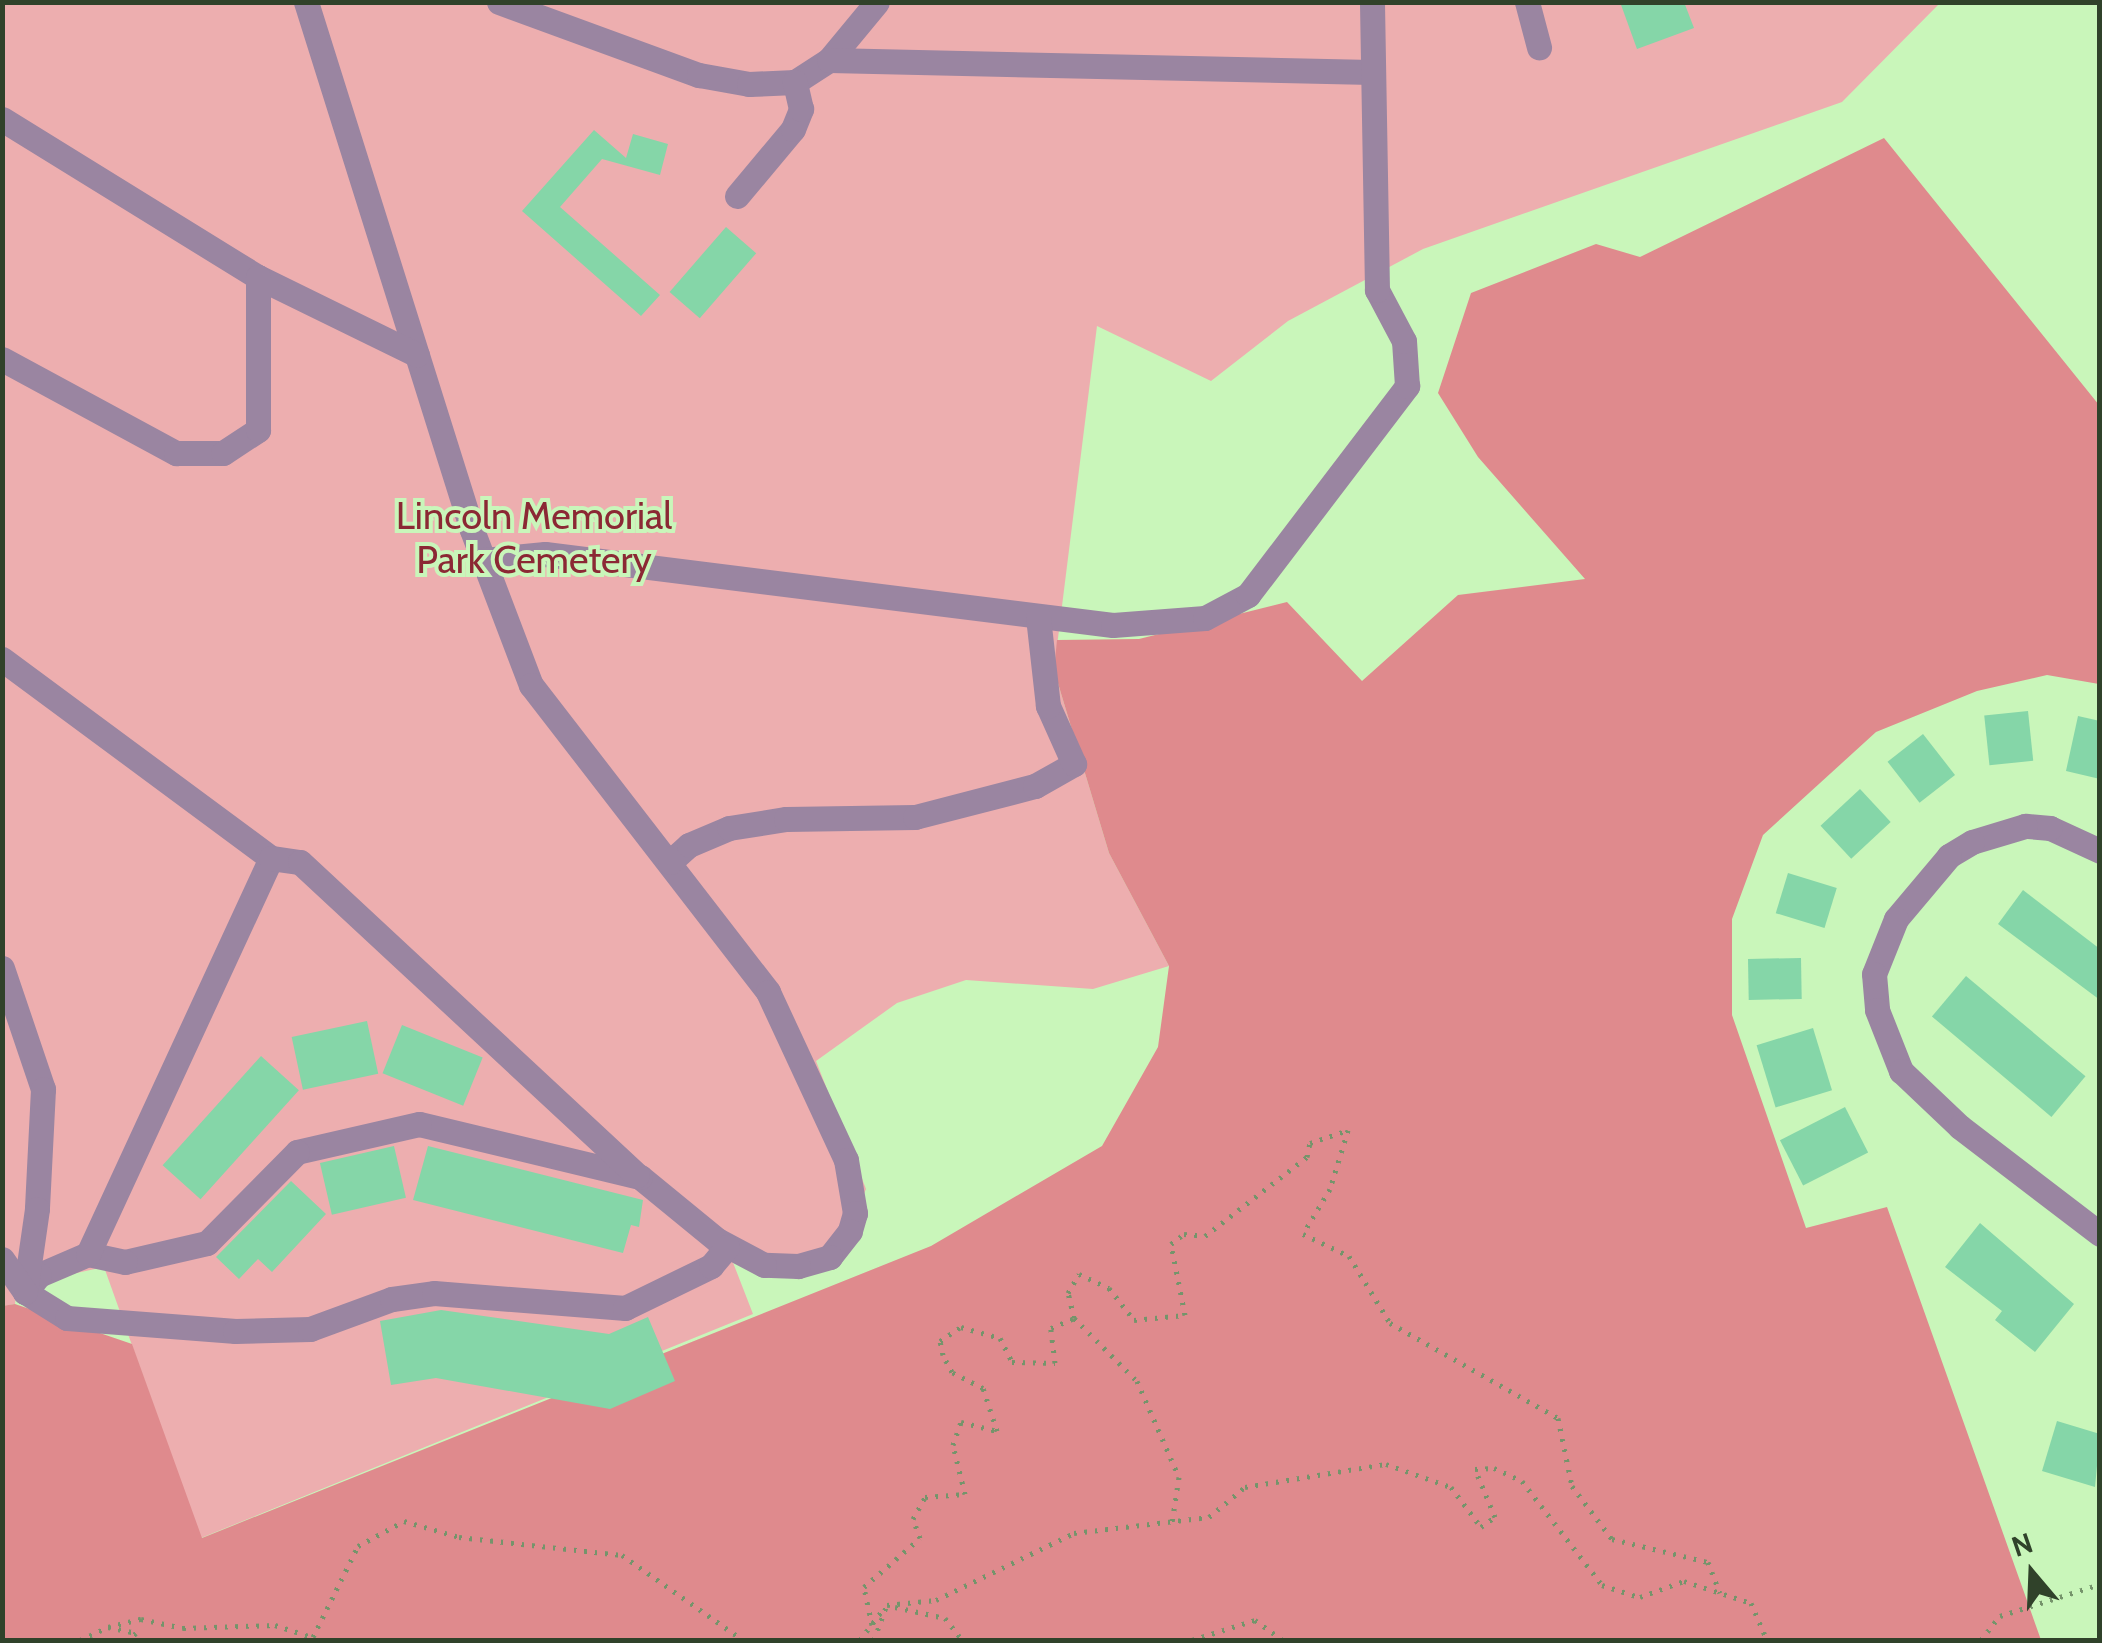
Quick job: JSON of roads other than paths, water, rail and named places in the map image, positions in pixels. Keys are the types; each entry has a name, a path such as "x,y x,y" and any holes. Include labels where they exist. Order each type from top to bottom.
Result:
{"street":[{"path":"2,660 271,858 300,862 640,1177 728,1247 764,1266 798,1266 830,1257 850,1231 852,1184 800,1050 768,992 530,686 483,560 306,2"},
{"path":"499,2 699,75 749,84 794,82 829,60 877,2"},
{"path":"483,560 545,554 1113,625 1205,618 1248,596 1408,386 1404,342 1378,290 1372,2"},
{"path":"1527,2 1539,47"},
{"path":"829,60 1372,72"},
{"path":"737,196 793,129 801,108 794,82"},
{"path":"2,119 258,277 417,355"},
{"path":"2,359 176,453 223,452 258,430 258,277"},
{"path":"670,862 689,845 729,828 786,818 915,817 1035,786 1074,764 1048,706 1038,617"},
{"path":"2100,852 2050,828 2025,826 1972,842 1950,856 1896,919 1874,974 1877,1010 1901,1071 1960,1127 2100,1234"},
{"path":"88,1254 271,858"},
{"path":"2,968 42,1089 37,1209 14,1294"},
{"path":"14,1294 39,1275 88,1254 125,1262 207,1243 297,1152 420,1124 640,1177"},
{"path":"2,1259 14,1294 67,1318 235,1331 310,1329 392,1298 434,1293 625,1308 711,1266 728,1247"}],"park label":[{"name":"Lincoln Memorial Park Cemetery","path":"534,538"}]}
